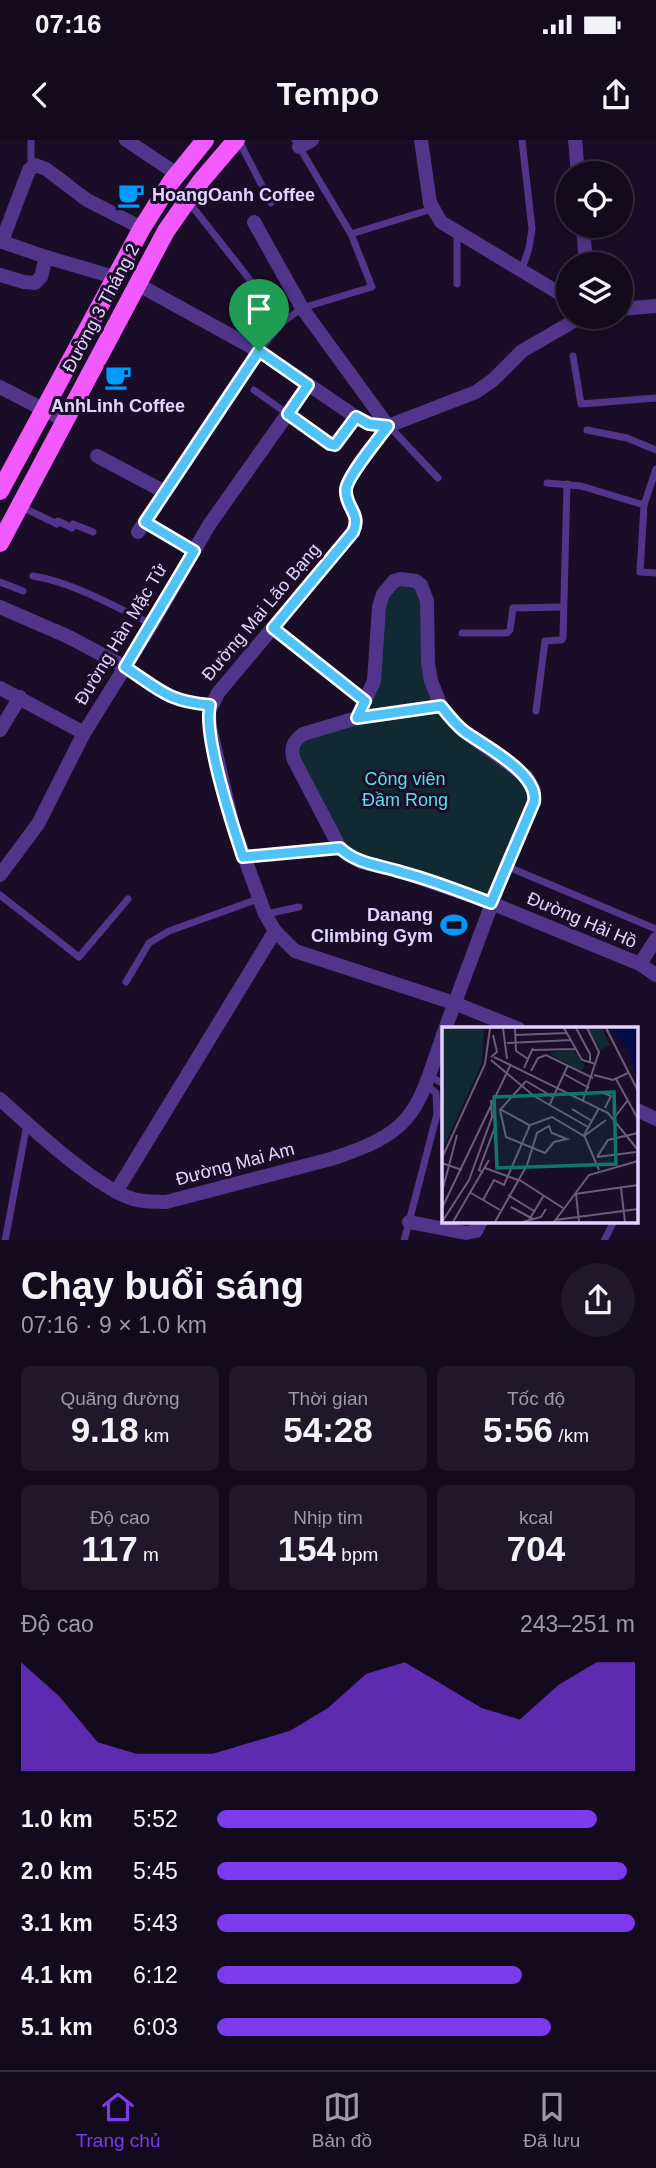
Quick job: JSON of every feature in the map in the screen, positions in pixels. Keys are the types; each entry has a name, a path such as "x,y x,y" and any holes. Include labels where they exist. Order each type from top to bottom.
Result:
{"main road":[{"name":"Đường 3 Tháng 2","path":"0,491 142,228 177,174 205,140"},
{"name":"Đường 3 Tháng 2","path":"0,543 166,230 233,141"}],"street":[{"path":"126,140 177,174"},
{"path":"421,140 432,209 441,222 556,291"},
{"path":"575,140 577,161"},
{"path":"114,277 1,241 32,166 46,169 87,200 142,228"},
{"path":"254,222 302,308 388,426"},
{"path":"0,275 35,283 41,277 46,257"},
{"path":"137,284 259,351 369,424 388,426 476,392 493,380 522,351 560,329"},
{"path":"633,308 656,306"},
{"path":"141,527 259,351"},
{"name":"Đường Hàn Mặc Tử","path":"0,875 47,809 84,733 152,624 209,524 308,385"},
{"path":"0,387 64,420"},
{"name":"Đường Mai Lão Bạng","path":"388,426 347,484 346,498 356,516 353,532 218,693 210,705 212,742 243,857 258,899 275,931 289,947 303,955 454,1003 514,1027"},
{"path":"97,456 165,492"},
{"path":"340,848 294,761 292,749 303,734 357,718 441,706 431,681 428,663 426,593 421,585 410,579 394,581 383,594 377,629 374,681 357,718"},
{"path":"0,607 69,637 125,667"},
{"path":"273,628 365,701"},
{"path":"0,688 84,733"},
{"path":"0,730 20,697"},
{"name":"Đường Mai Am","path":"441,706 461,729 527,777 534,790 534,802 491,903 446,1027"},
{"name":"Đường Hải Hồ","path":"340,848 361,862 402,872 491,903 640,964 656,975"},
{"path":"116,1192 275,931"},
{"path":"640,964 656,939"},
{"name":"Đường Mai Am","path":"0,1099 96,1179 116,1192 143,1201 166,1202 356,1151 378,1142 403,1124 413,1112 442,1038"},
{"path":"638,1110 656,1119"},
{"path":"410,1222 466,1233 475,1231 480,1223"}],"lane":[{"path":"31,140 32,166"},
{"path":"522,140 532,229 522,269"},
{"path":"233,141 271,203"},
{"path":"259,351 283,322 302,308 372,287 351,234 302,142"},
{"path":"187,199 283,322"},
{"path":"351,234 432,209"},
{"path":"457,232 457,284"},
{"path":"573,356 581,404 656,398"},
{"path":"254,390 330,444 335,445 356,417"},
{"path":"388,426 438,478"},
{"path":"587,430 628,438 656,450"},
{"path":"656,469 644,505 640,572 656,573"},
{"path":"547,483 581,486 644,505"},
{"path":"536,711 544,643 546,640 563,639 567,484"},
{"path":"20,506 57,523 72,528 73,524 93,533"},
{"path":"141,527 194,551"},
{"path":"33,576 81,590 152,624"},
{"path":"0,582 23,591"},
{"path":"462,633 508,633 513,608 563,607"},
{"path":"125,667 168,696 180,701 210,705"},
{"path":"243,857 340,848"},
{"path":"506,866 656,929"},
{"path":"0,895 79,957 128,899"},
{"path":"126,982 149,943 169,931 258,899"},
{"path":"265,914 299,906"},
{"path":"427,1081 442,1084"},
{"path":"404,1240 437,1114 436,1093 427,1081"},
{"path":"5,1240 27,1123"},
{"path":"604,1240 613,1223"}],"green space":[{"name":"Công viên Đầm Rong","path":"394,581 421,585 431,681 441,706 522,772 534,802 491,903 340,848 292,749 297,739 357,718 365,701 379,607"}],"place":[{"name":"HoangOanh Coffee","path":"131,195"},
{"name":"AnhLinh Coffee","path":"118,377"},
{"name":"Danang Climbing Gym","path":"454,925"}],"route":[{"path":"259,351 308,385 288,414 330,444 339,442 356,417 369,424 388,426 347,484 346,498 356,516 353,532 273,628 365,701 357,718 441,706 461,729 522,772 532,783 534,802 491,903 402,872 361,862 340,848 243,857 212,742 210,705 180,701 168,696 125,667 194,551 145,522 259,351"}]}
